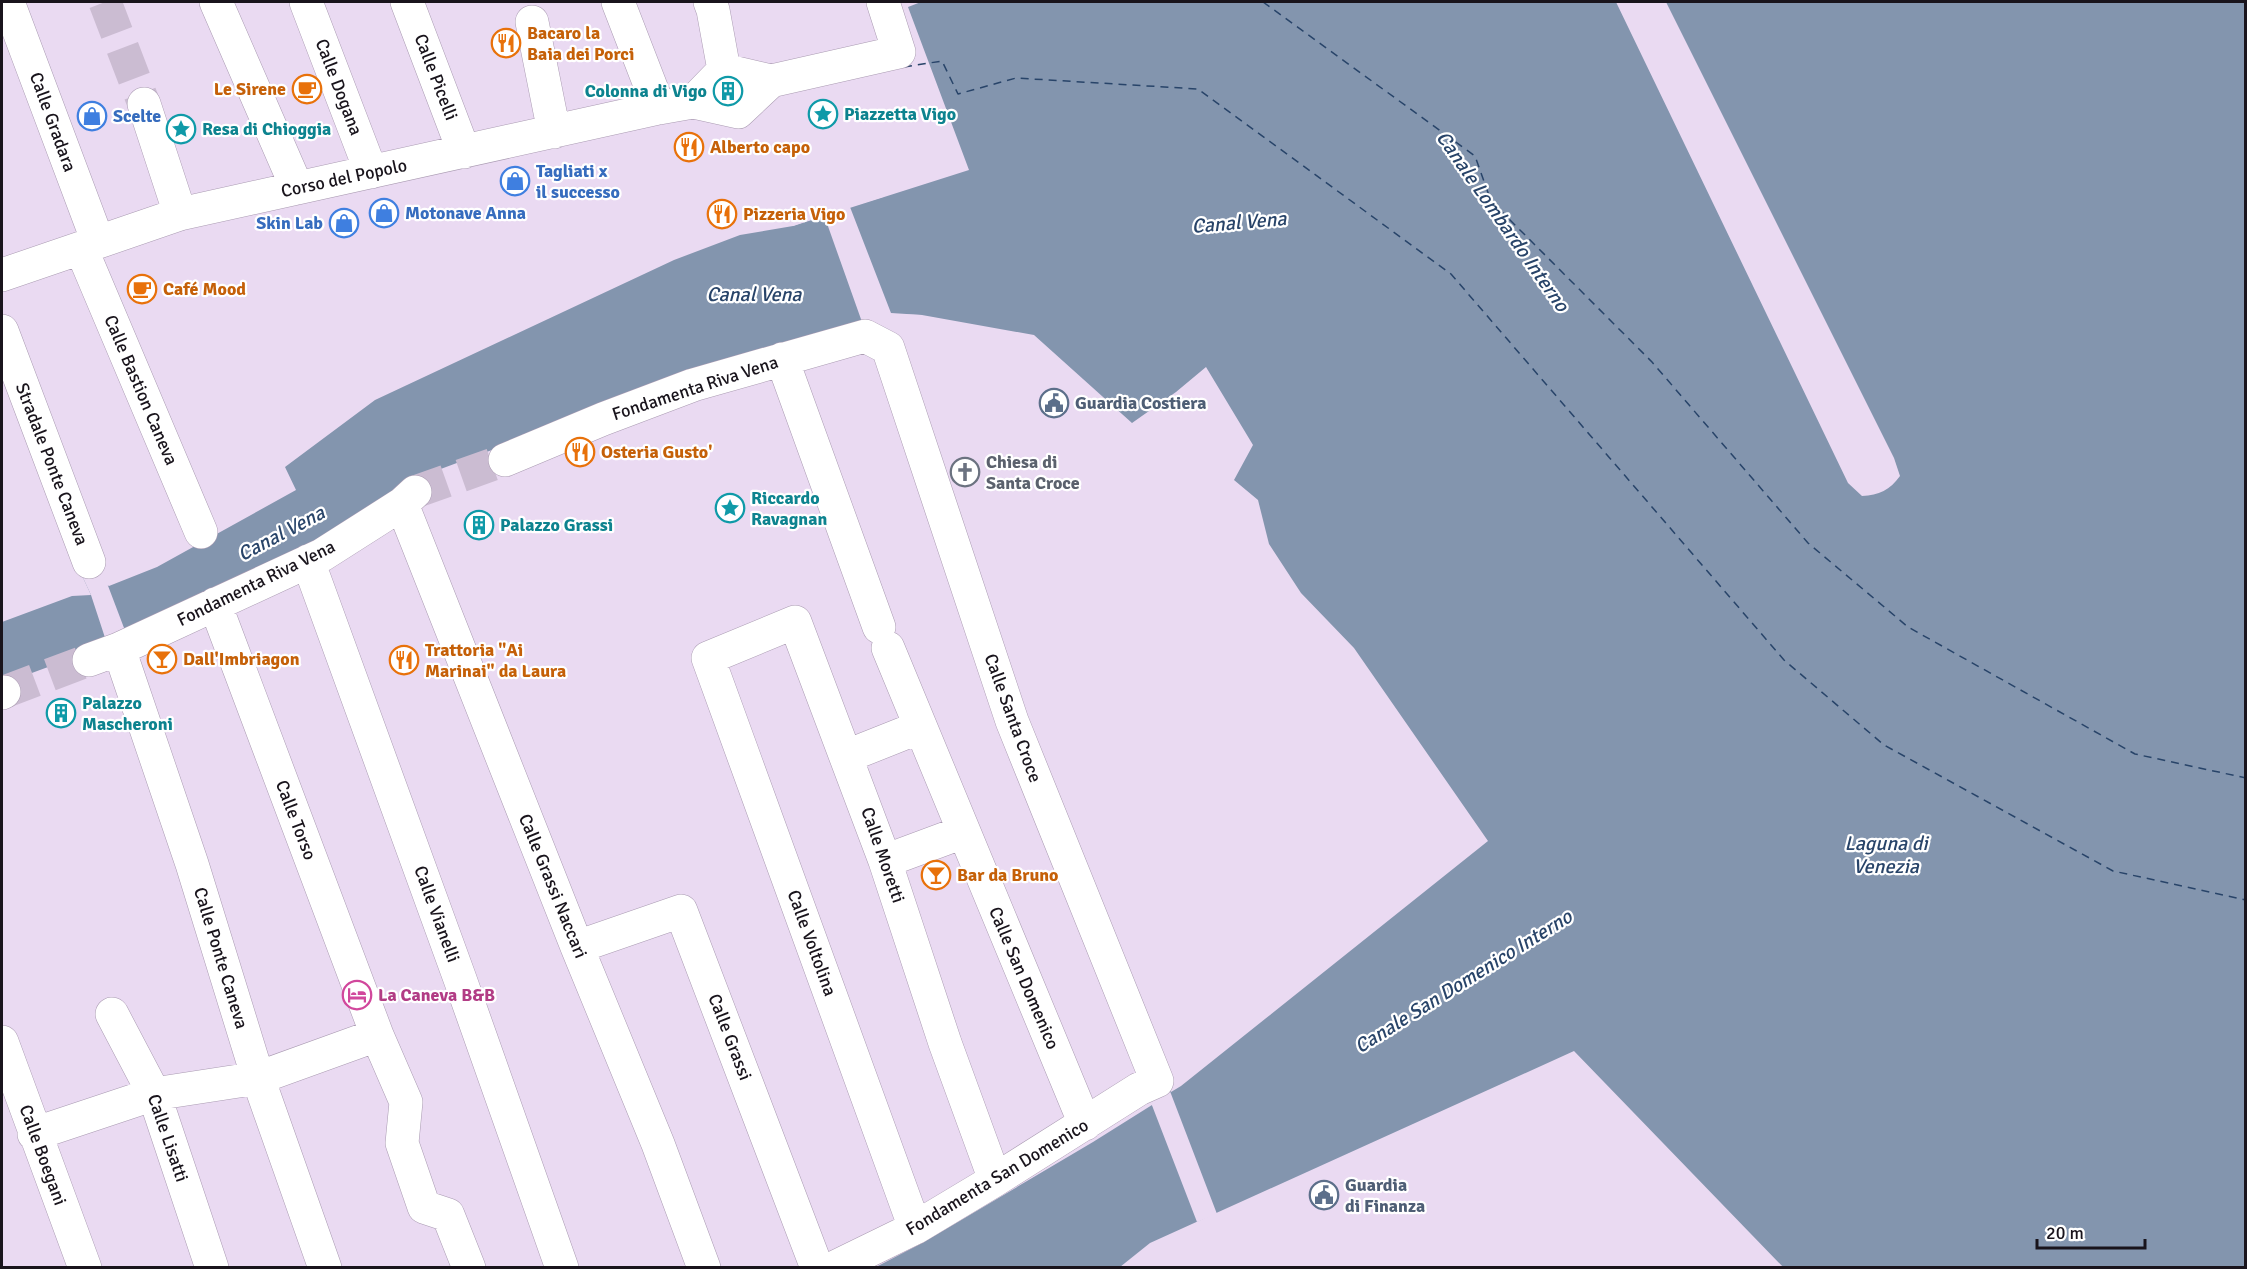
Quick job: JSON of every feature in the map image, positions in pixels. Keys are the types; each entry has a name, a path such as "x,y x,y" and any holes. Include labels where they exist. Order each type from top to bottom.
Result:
{"street":[{"name":"Calle Gradara","path":"8,2 34,70 89,245"},
{"path":"216,2 297,188"},
{"name":"Calle Dogana","path":"306,2 371,172"},
{"name":"Calle Picelli","path":"407,2 464,152"},
{"path":"618,2 659,108"},
{"path":"710,2 724,70"},
{"path":"724,70 771,81 899,52 883,2"},
{"path":"532,22 554,132"},
{"path":"693,102 724,70"},
{"name":"Corso del Popolo","path":"2,275 180,214 297,188 693,102 738,112 771,81"},
{"path":"144,104 180,214"},
{"name":"Calle Bastion Caneva","path":"89,245 201,532"},
{"name":"Stradale Ponte Caneva","path":"2,331 89,562"},
{"name":"Fondamenta Riva Vena","path":"505,460 693,385 865,336 888,348"},
{"name":"Calle Santa Croce","path":"888,348 1005,700 1157,1081"},
{"name":"Calle San Domenico","path":"782,359 883,638 1085,1124"},
{"name":"Fondamenta Riva Vena","path":"89,660 119,649 322,555 408,498"},
{"name":"Calle Grassi Naccari","path":"408,498 577,946 658,1144 704,1268"},
{"name":"Calle Vianelli","path":"308,561 562,1268"},
{"name":"Calle Torso","path":"215,604 377,1035 406,1102 402,1143 424,1207 448,1215 469,1268"},
{"name":"Calle Moretti","path":"708,658 795,622 885,861 945,1043 996,1180"},
{"name":"Calle Ponte Caneva","path":"119,649 192,864 258,1078 325,1268"},
{"name":"Calle Voltolina","path":"708,658 915,1228"},
{"path":"847,756 920,727"},
{"path":"885,861 963,832"},
{"name":"Calle Grassi","path":"577,946 681,910 817,1268"},
{"name":"Calle Lisatti","path":"112,1014 154,1094 212,1268"},
{"path":"34,1134 154,1094 258,1078 377,1035"},
{"name":"Calle Boegani","path":"2,1042 85,1268"},
{"name":"Fondamenta San Domenico","path":"833,1268 915,1228 996,1180 1139,1089 1157,1081"}],"water":[{"name":"Laguna di Venezia","path":"921,2 1616,2 1848,483 1862,496 1884,491 1896,481 1900,476 1894,458 1666,2 2245,2 2245,1267 1783,1267 1574,1051 1150,1243 1120,1267 876,1267 924,1242 1093,1142 1152,1105 1168,1086 1171,1092 1181,1086 1488,841 1354,648 1301,593 1269,544 1258,500 1234,480 1253,445 1206,367 1176,392 1132,423 1034,335 922,315 891,314 500,447 411,480 376,515 86,653 2,684 2,622 72,596 91,595 79,569 109,586 157,567 296,490 285,467 375,400 674,260 740,235 793,226 969,170 908,7"}],"pier":[{"path":"881,194 883,197 850,207 891,313 922,315 921,318 892,317 840,333 862,322 824,215 793,226 792,223"},
{"path":"99,562 132,649 111,656 91,595 79,569"},
{"path":"1168,1086 1217,1214 1197,1222 1148,1095"}],"ferry route":[{"path":"1263,2 1475,156 1491,201 1652,362 1808,543 1908,627 2135,754 2246,778"},
{"path":"904,67 942,61 958,94 1016,78 1198,89 1451,274 1784,660 1884,745 2113,871 2246,900"}],"tunnel":[{"path":"105,2 144,104"},
{"path":"415,492 505,460"},
{"path":"4,692 89,660"}],"place":[{"name":"Bacaro la Baia dei Porci","path":"506,43"},
{"name":"Le Sirene","path":"307,89"},
{"name":"Colonna di Vigo","path":"728,91"},
{"name":"Piazzetta Vigo","path":"823,114"},
{"name":"Scelte","path":"92,116"},
{"name":"Resa di Chioggia","path":"181,129"},
{"name":"Alberto capo","path":"689,147"},
{"name":"Tagliati x il successo","path":"515,181"},
{"name":"Motonave Anna","path":"384,213"},
{"name":"Pizzeria Vigo","path":"722,214"},
{"name":"Skin Lab","path":"344,223"},
{"name":"Café Mood","path":"142,289"},
{"name":"Guardia Costiera","path":"1054,403"},
{"name":"Osteria Gusto'","path":"580,452"},
{"name":"Chiesa di Santa Croce","path":"965,472"},
{"name":"Riccardo Ravagnan","path":"730,508"},
{"name":"Palazzo Grassi","path":"479,525"},
{"name":"Dall'Imbriagon","path":"162,659"},
{"name":"Trattoria \"Ai Marinai\" da Laura","path":"404,660"},
{"name":"Palazzo Mascheroni","path":"61,713"},
{"name":"Bar da Bruno","path":"936,875"},
{"name":"La Caneva B&B","path":"357,995"},
{"name":"Guardia di Finanza","path":"1324,1195"}],"water label":[{"name":"Canale Lombardo Interno","path":"1503,221"},
{"name":"Canal Vena","path":"1239,222"},
{"name":"Canal Vena","path":"754,294"},
{"name":"Canal Vena","path":"281,533"},
{"name":"Canale San Domenico Interno","path":"1463,981"}]}
